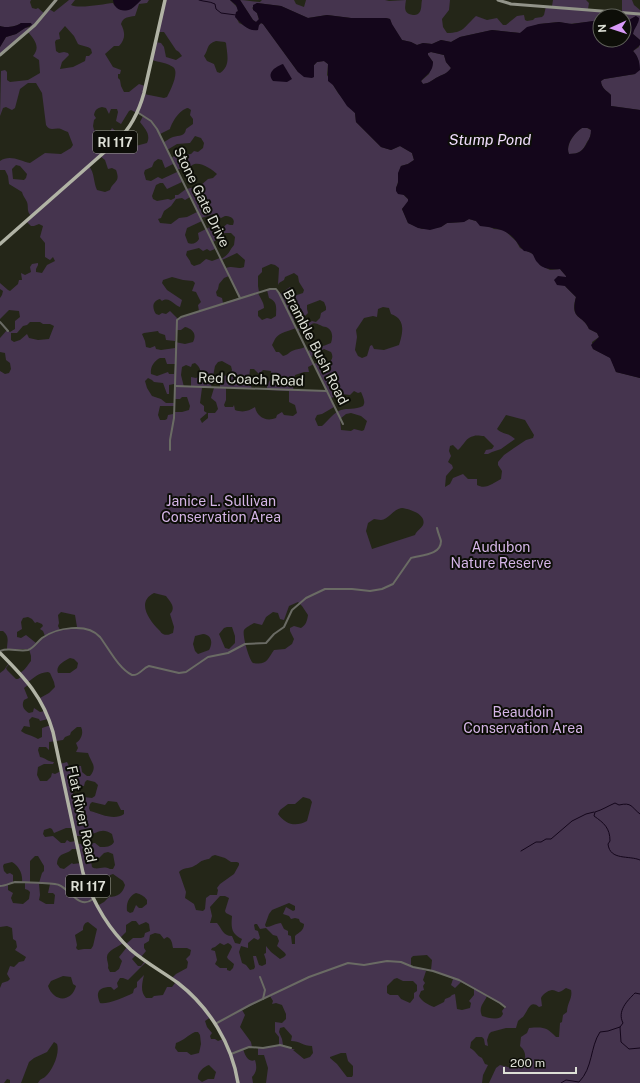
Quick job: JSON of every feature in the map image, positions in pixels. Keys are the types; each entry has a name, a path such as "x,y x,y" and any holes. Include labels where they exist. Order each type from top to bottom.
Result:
{"main road":[{"name":"RI 117","path":"0,244 120,138 132,122 144,93 165,0"},
{"name":"Flat River Road","path":"0,652 24,677 34,690 47,714 53,732 82,869 94,899 106,920 123,941 147,963 171,978 189,992 201,1004 215,1024 230,1054 238,1083"}],"street":[{"path":"0,55 35,25 56,0"},
{"path":"498,0 511,4 640,14"},
{"name":"Stone Gate Drive","path":"137,112 151,121 157,129 240,298"},
{"name":"Bramble Bush Road","path":"170,450 170,440 174,418 177,320 181,317 270,289 276,289 278,291 343,424"},
{"path":"0,322 8,331"},
{"name":"Red Coach Road","path":"175,386 327,391"},
{"path":"0,652 10,649 28,650 34,647 44,637 67,628 77,628 97,634 122,668 132,675 137,674 149,666 184,673 201,660 210,656 228,653 245,644 266,643 274,634 284,627 296,605 306,598 323,590 352,589 378,591 390,586 395,582 411,558 430,554 439,547 441,542 437,528"},
{"path":"0,886 16,882 55,884 61,886 81,902 88,902 94,899"},
{"path":"215,1024 309,977 344,963 364,964 397,961 418,969 433,971 459,980 505,1007"},
{"path":"260,977 265,990 264,999"},
{"path":"230,1054 249,1047 263,1048 280,1045 291,1048"}],"green space":[{"path":"0,0 31,0 30,2 32,8 38,8 45,14 49,9 54,12 69,0 75,0 71,5 80,7 113,3 121,10 131,9 141,0 149,0 147,3 139,4 135,16 128,17 123,20 121,24 124,33 123,41 119,46 114,46 105,54 113,67 121,70 120,74 118,74 118,78 124,92 129,92 139,84 145,86 144,94 164,98 167,97 174,82 175,69 166,64 152,60 155,42 161,43 164,47 166,57 176,60 182,56 164,32 158,32 164,0 230,0 238,8 237,19 239,23 254,30 261,23 263,24 298,72 314,77 314,65 317,62 324,61 328,64 327,75 338,93 355,113 356,122 381,147 391,150 400,146 412,153 414,160 401,166 396,188 409,201 402,209 408,223 422,229 441,227 447,223 463,222 469,219 476,221 482,226 504,230 516,241 520,248 533,254 540,265 550,270 560,269 566,276 564,278 565,286 576,297 574,304 575,313 589,329 597,333 599,337 592,342 593,349 611,358 616,372 640,378 640,1083 489,1083 496,1068 500,1065 515,1068 524,1064 525,1054 520,1046 521,1037 527,1033 529,1028 544,1028 556,1037 559,1037 560,1023 562,1022 563,1015 567,1012 571,996 571,990 566,988 559,992 552,990 545,993 541,998 542,1006 539,1007 533,1004 531,1005 523,1017 518,1021 516,1028 506,1028 491,1032 487,1040 488,1046 485,1045 482,1037 476,1037 471,1042 470,1048 482,1058 485,1064 488,1065 483,1075 482,1083 266,1083 268,1068 264,1055 258,1055 258,1048 279,1045 279,1037 275,1032 275,1022 282,1023 286,1019 286,1014 282,1005 276,1003 272,1004 273,1001 270,996 242,1010 245,1015 240,1027 251,1042 252,1047 243,1049 247,1058 253,1061 255,1060 256,1065 256,1071 252,1077 253,1083 38,1083 48,1074 55,1061 58,1048 57,1044 54,1042 47,1052 29,1062 21,1083 10,1083 10,1080 7,1079 4,1083 0,1083 0,988 2,983 10,979 7,974 10,966 14,967 19,962 24,961 26,957 15,950 17,947 16,941 13,939 12,928 7,926 0,927 0,673 10,663 6,668 7,670 16,679 18,679 22,676 20,673 31,661 31,656 29,649 7,649 7,635 3,631 0,631 0,371 5,374 9,373 11,369 10,363 6,360 5,353 0,352 0,338 7,330 10,332 15,329 15,321 20,317 19,311 9,310 0,319 0,298 3,291 0,289 0,283 10,291 18,284 19,280 22,280 21,273 25,275 31,272 30,267 32,264 38,263 36,272 42,273 47,265 55,261 53,257 50,260 45,257 45,243 40,237 43,226 39,224 31,226 26,221 31,216 28,211 27,202 22,192 9,184 8,176 5,170 0,170 0,161 11,158 30,163 45,153 61,154 73,145 68,132 61,129 49,128 46,125 42,93 36,83 28,83 20,89 15,108 12,110 6,107 3,108 0,116 1,71 5,70 7,72 7,80 10,82 28,80 40,73 39,60 33,56 37,46 28,32 0,55 0,47 6,37 30,27 31,23 21,23 10,27 0,26","holes":["65,26 74,36 78,44 90,48 92,53 89,56 86,56 85,61 73,67 60,69 62,62 69,55 68,53 59,53 56,51 55,42 56,40 60,39 59,33","216,41 226,43 227,63 226,67 220,73 217,72 214,64 207,61 204,56 209,45","102,107 106,108 109,114 111,109 117,109 118,112 116,121 121,124 131,110 143,116 140,122 148,134 147,143 128,148 118,140 121,136 112,128 109,133 94,130 93,126 96,118 94,115 96,111","188,108 191,110 190,115 193,119 193,124 186,129 183,135 173,137 164,142 160,134 170,129 179,113 185,109","195,136 201,138 204,143 203,148 198,152 194,151 191,154 185,155 181,152 171,158 167,150 177,144 190,143","100,156 105,160 108,169 112,168 116,170 118,177 110,190 105,192 97,190 89,166","158,159 162,160 165,168 173,164 177,170 182,168 189,169 191,166 198,164 211,169 217,174 200,186 186,189 178,195 175,195 175,198 171,200 168,199 157,201 153,199 152,196 156,185 160,183 163,183 167,189 182,182 177,172 162,179 158,177 151,181 146,180 144,173 145,170 152,167 154,162","16,165 20,166 27,174 24,180 13,179 12,169","190,197 197,212 187,217 179,218 171,224 160,223 158,219 161,218 164,211 171,206 176,199 182,198 185,200","214,214 221,218 227,216 233,219 233,225 227,224 220,230 214,229 212,226 198,233 199,239 196,243 188,243 185,235 187,228 202,221 201,218","225,233 231,233 235,237 234,245 228,254 221,259 212,261 206,259 200,264 194,266 191,264 186,255 187,251 199,248 203,251 207,249 210,251 215,249 213,242 218,239 219,236","237,253 245,260 244,267 226,268 222,260","271,264 279,268 278,285 284,280 285,277 294,273 298,276 299,282 304,290 303,293 297,295 295,295 290,287 280,294 275,289 267,290 269,298 275,303 276,316 271,319 267,318 262,320 258,316 258,311 264,308 263,302 258,293 258,276 262,272 262,268","229,276 239,298 223,303 222,298 217,296 216,292 219,284 224,278","172,277 193,281 195,283 192,291 196,292 201,302 198,305 199,311 178,319 170,311 166,314 156,314 153,307 155,301 160,299 162,301 169,300 180,307 182,300 167,290 162,283 163,280","320,300 324,302 326,310 321,313 320,318 316,322 312,321 297,329 298,331 306,327 309,328 315,323 326,327 332,334 331,343 308,351 305,347 294,350 283,356 279,352 276,352 272,345 275,339 282,333 296,328 293,321 305,316 308,313 307,305","383,307 389,308 391,314 396,316 401,323 402,336 399,345 384,350 374,349 372,345 370,346 367,356 362,358 358,356 355,350 357,337 356,330 364,318 373,316 377,317 378,309","30,322 40,322 54,326 49,339 38,340 29,338 27,334 20,340 14,342 11,340 11,333 17,333 23,326","185,327 194,332 195,337 193,342 185,344 175,342 175,348 161,350 156,349 155,346 150,348 146,347 142,334 158,331 159,333 165,335 166,340 175,341 176,330 181,330","324,349 331,352 332,356 331,360 326,364 321,361 314,364 311,357","160,358 165,358 167,364 175,364 174,374 169,374 168,372 157,376 151,374 151,369 154,363","222,361 231,366 232,370 230,375 223,376 220,382 220,388 214,388 211,398 216,402 218,409 215,413 208,413 208,418 202,423 200,419 207,413 204,411 204,406 200,403 202,388 211,387 215,366 218,362","195,363 200,369 200,376 196,378 191,377 191,387 184,387 181,375 182,367 186,365 191,367 192,364","314,364 326,391 293,390 295,375 309,372 308,367","250,369 254,369 259,374 263,370 271,371 272,377 267,385 267,390 289,391 289,402 295,405 297,413 293,416 284,415 282,412 277,415 276,418 265,419 258,414 255,407 241,411 235,410 234,405 233,407 225,407 224,405 226,400 226,388 252,389 249,379","148,378 154,382 163,383 167,394 169,394 169,385 174,384 175,399 187,397 190,406 189,410 174,412 173,414 168,415 167,419 160,420 158,415 160,406 174,406 174,403 166,403 161,399 152,396 145,381","354,391 358,393 361,392 364,401 363,406 338,411 322,426 318,426 315,419 317,415 322,414 334,407 331,398 342,394 350,395","351,413 361,416 367,421 364,430 354,429 351,431 341,430 340,419 346,414","506,415 525,420 534,435 533,438 526,440 504,455 498,462 498,465 502,471 501,479 483,487 477,485 477,479 468,479 463,474 453,478 450,484 445,487 446,476 453,468 448,462 451,456 449,451 450,446 453,445 458,450 469,438 484,436 494,446 492,449 486,450 484,454 488,454 501,449 515,439 497,429","402,508 417,513 424,521 423,525 415,535 372,549 366,531 368,523 374,519 384,520","154,593 166,596 173,607 170,614 174,627 173,633 167,635 162,634 148,616 145,606 149,597","298,602 308,615 306,623 303,627 301,628 294,626 290,628 294,639 292,644 285,649 274,650 264,662 253,663 246,647 244,630 254,623 262,625 266,617 273,612 278,613 280,619 284,620 289,606","61,612 75,615 77,627 60,630 58,626 58,615","28,617 35,623 37,622 43,626 40,629 43,631 45,636 36,643 26,635 21,638 17,637 17,632 22,629 21,622 23,618","232,627 235,636 235,643 229,649 225,648 219,634 224,628","203,634 208,636 211,640 209,650 198,654 195,651 193,644 195,636","70,658 74,659 78,663 77,668 70,673 58,673 57,670 59,666","48,672 50,673 55,687 49,693 40,698 45,711 40,712 34,708 33,712 29,713 23,706 24,700 28,698 24,688 29,684 28,682 42,673","32,717 39,719 40,721 48,719 51,725 42,728 42,737 38,739 21,731 24,726 30,727 29,720","77,727 81,727 82,734 81,738 76,743 78,748 76,752 88,753 94,767 90,776 87,776 82,772 81,766 77,766 73,769 70,768 67,762 60,764 61,771 55,774 52,773 51,777 47,781 40,781 37,775 38,767 44,764 53,764 54,762 40,757 38,750 39,747 46,747 49,750 49,742 63,740","87,780 95,782 98,785 95,796 92,798 84,797 79,799 72,796 75,788 84,786","303,797 310,799 312,802 307,821 299,824 291,824 281,818 278,814 280,810 288,804 295,804","108,801 117,802 121,810 124,810 124,814 112,817 90,811 89,808 92,802 105,805","50,828 54,833 66,828 73,828 76,836 105,831 112,834 114,842 110,846 106,847 100,847 95,843 77,844 76,841 70,842 67,840 65,843 61,843 53,836 45,837 43,834 44,830","72,849 78,849 81,863 72,863 64,869 60,868 57,864 61,855","108,852 113,854 115,865 113,869 92,867 91,861 99,858 104,853","215,855 225,858 231,862 239,863 234,874 217,888 217,895 210,895 206,898 205,909 203,911 196,910 194,904 185,898 186,892 179,872 182,869 190,868","35,856 38,856 44,866 44,871 39,883 30,883 30,861","12,862 20,870 22,882 25,883 25,889 30,892 29,899 23,904 13,903 11,898 13,893 8,890 8,885 13,883 13,875 10,873 7,874 4,871 3,866 4,864","113,874 123,881 125,885 120,894 109,897 97,906 90,890 101,882 102,878","39,884 50,884 48,893 53,893 55,895 54,904 46,904 39,900","136,893 142,895 147,900 147,904 142,908 139,908 136,905 133,912 130,913 127,911 130,898","220,896 229,898 225,911 232,916 232,930 242,939 240,944 235,943 232,936 229,936 223,932 217,923 210,923 212,916 210,907","289,903 295,906 295,910 293,911 286,907 283,914 289,916 291,919 299,919 300,922 304,924 302,930 295,936 295,944 292,944 291,936 288,935 288,931 284,929 281,923 268,927 265,925 272,910","132,921 136,921 139,925 146,922 149,924 150,931 145,933 144,937 133,938 126,944 127,947 119,957 122,961 119,969 115,972 110,972 108,968 107,956 110,951 123,943 120,938 126,932 126,925","88,922 97,929 93,946 91,949 78,950 76,948 77,945 75,935 83,930 84,926","255,924 257,924 260,929 266,928 273,935 277,936 279,941 277,946 286,955 280,959 266,946 266,953 264,954 266,964 262,966 259,965 256,956 253,956 255,967 254,969 250,970 242,963 239,952 241,946 248,948 248,943 254,938 258,940 260,938 258,931 255,930","155,933 160,934 164,939 167,937 170,939 172,941 173,948 187,948 191,950 190,955 186,959 188,962 187,968 172,978 175,983 172,987 167,987 163,995 154,996 152,998 146,998 144,996 142,990 144,975 137,982 137,987 134,989 133,993 111,1002 100,1003 98,996 99,991 107,987 111,987 114,990 118,987 117,983 120,978 128,980 146,962 145,961 141,966 138,966 132,959 136,955 141,957 146,951 144,944 149,941 150,935","220,943 224,945 228,943 231,945 232,947 227,957 234,964 233,968 230,971 227,970 227,968 220,968 215,964 217,960 215,951 211,950 212,948","427,955 432,960 431,970 453,979 451,985 455,988 461,982 474,989 474,995 469,1001 471,1003 470,1008 462,1010 457,1009 455,994 434,1007 421,1000 419,996 421,991 424,990 423,986 425,983 423,980 426,971 411,966 411,958 413,956","63,976 71,977 73,984 76,986 74,991 67,998 58,998 51,992 48,986 51,981","397,978 403,981 413,981 417,985 417,991 414,993 414,998 410,1003 401,999 398,995 390,995 387,993 387,986 394,979","487,996 505,1007 502,1011 503,1014 501,1017 494,1019 482,1016 481,1010","211,1017 223,1039 218,1041 211,1039 210,1036 212,1033 207,1027 205,1021","284,1027 292,1036 291,1041 312,1046 313,1053 310,1057 304,1059 293,1050 295,1049 283,1045 279,1032 280,1028","198,1032 200,1035 201,1044 199,1053 191,1055 187,1052 178,1052 175,1048 176,1043 192,1033","341,1053 346,1053 348,1061 353,1066 352,1077 347,1077 330,1057","209,1065 216,1072 214,1079 208,1079 202,1082 198,1079 199,1072"]},
{"path":"240,0 260,2 262,0 294,0 296,4 304,7 306,0 406,0 406,12 417,15 421,9 422,0 450,0 449,10 442,19 443,27 447,33 460,31 476,16 487,20 497,18 503,25 506,25 517,16 524,15 525,20 533,20 544,15 546,6 552,6 553,0 586,0 589,3 588,9 592,9 592,21 569,24 559,22 539,24 520,33 492,30 460,37 451,42 441,40 432,44 423,43 417,45 402,40 392,25 390,19 386,18 351,18 327,15 308,18 281,6 257,3 252,8 257,13 259,20 256,22 253,20"},
{"path":"622,0 632,0 634,5 640,10 640,40 633,34 634,28 637,25 636,16 632,18 632,8 622,8"},
{"path":"640,40 640,110 611,106 611,95 603,87 601,81 604,79 635,74 639,62 633,51 639,47"},
{"path":"431,52 444,55 446,62 451,68 445,74 423,84 421,81 429,74 433,62 428,55 428,53"},
{"path":"585,127 591,130 590,136 585,145 578,153 569,154 568,150 572,138 578,131"}],"water":[{"path":"113,0 141,0 131,9 125,11 117,8"},
{"name":"Stump Pond","path":"230,0 240,0 253,20 256,22 259,19 257,13 253,10 253,5 257,3 281,6 308,18 327,15 351,18 386,18 390,19 402,40 417,45 423,43 432,44 441,40 451,42 460,37 492,30 520,33 527,27 539,24 559,22 572,24 592,21 592,48 632,48 632,18 636,16 639,18 633,34 640,40 640,45 633,51 640,65 640,70 635,74 604,79 601,83 611,95 611,106 640,110 640,378 616,372 610,358 593,349 591,345 599,337 597,333 589,329 584,321 576,314 576,297 565,286 557,285 554,280 558,276 566,276 560,269 548,269 542,267 530,252 524,251 508,233 500,229 480,226 476,221 469,219 464,222 447,223 441,227 430,230 418,228 408,223 402,209 408,199 404,195 398,194 396,188 398,183 398,173 401,166 414,160 412,153 400,146 391,150 381,147 356,122 355,113 347,106 333,85 328,81 328,64 324,61 317,62 314,65 314,77 304,77 298,72 263,24 261,23 259,25 258,30 251,30 235,17 236,12 238,11 236,5","holes":["431,52 444,55 446,62 451,68 445,74 423,84 421,81 429,73 433,65 428,53","582,128 588,128 591,130 591,135 584,148 580,152 569,154 569,143 576,133"]},
{"path":"21,23 31,23 32,25 16,34 6,37 0,47 0,26 10,27"},
{"path":"283,64 292,79 287,82 273,81 270,75 272,71"}],"waterway":[{"path":"199,0 215,4 216,9 221,13 236,15"},
{"path":"640,814 629,805 619,805 615,803 595,812 594,816 608,829 610,836 610,841 608,844 612,853 640,860"},
{"path":"521,851 536,842 551,839 572,821 594,812"},
{"path":"640,994 635,993 624,1006 621,1014 623,1023 620,1027 621,1042 629,1049 640,1048"},
{"path":"561,1083 566,1080 579,1082 587,1070 594,1044 600,1032 620,1027"}],"park label":[{"name":"Janice L. Sullivan Conservation Area","path":"221,510"},
{"name":"Audubon Nature Reserve","path":"501,556"},
{"name":"Beaudoin Conservation Area","path":"523,720"}]}
